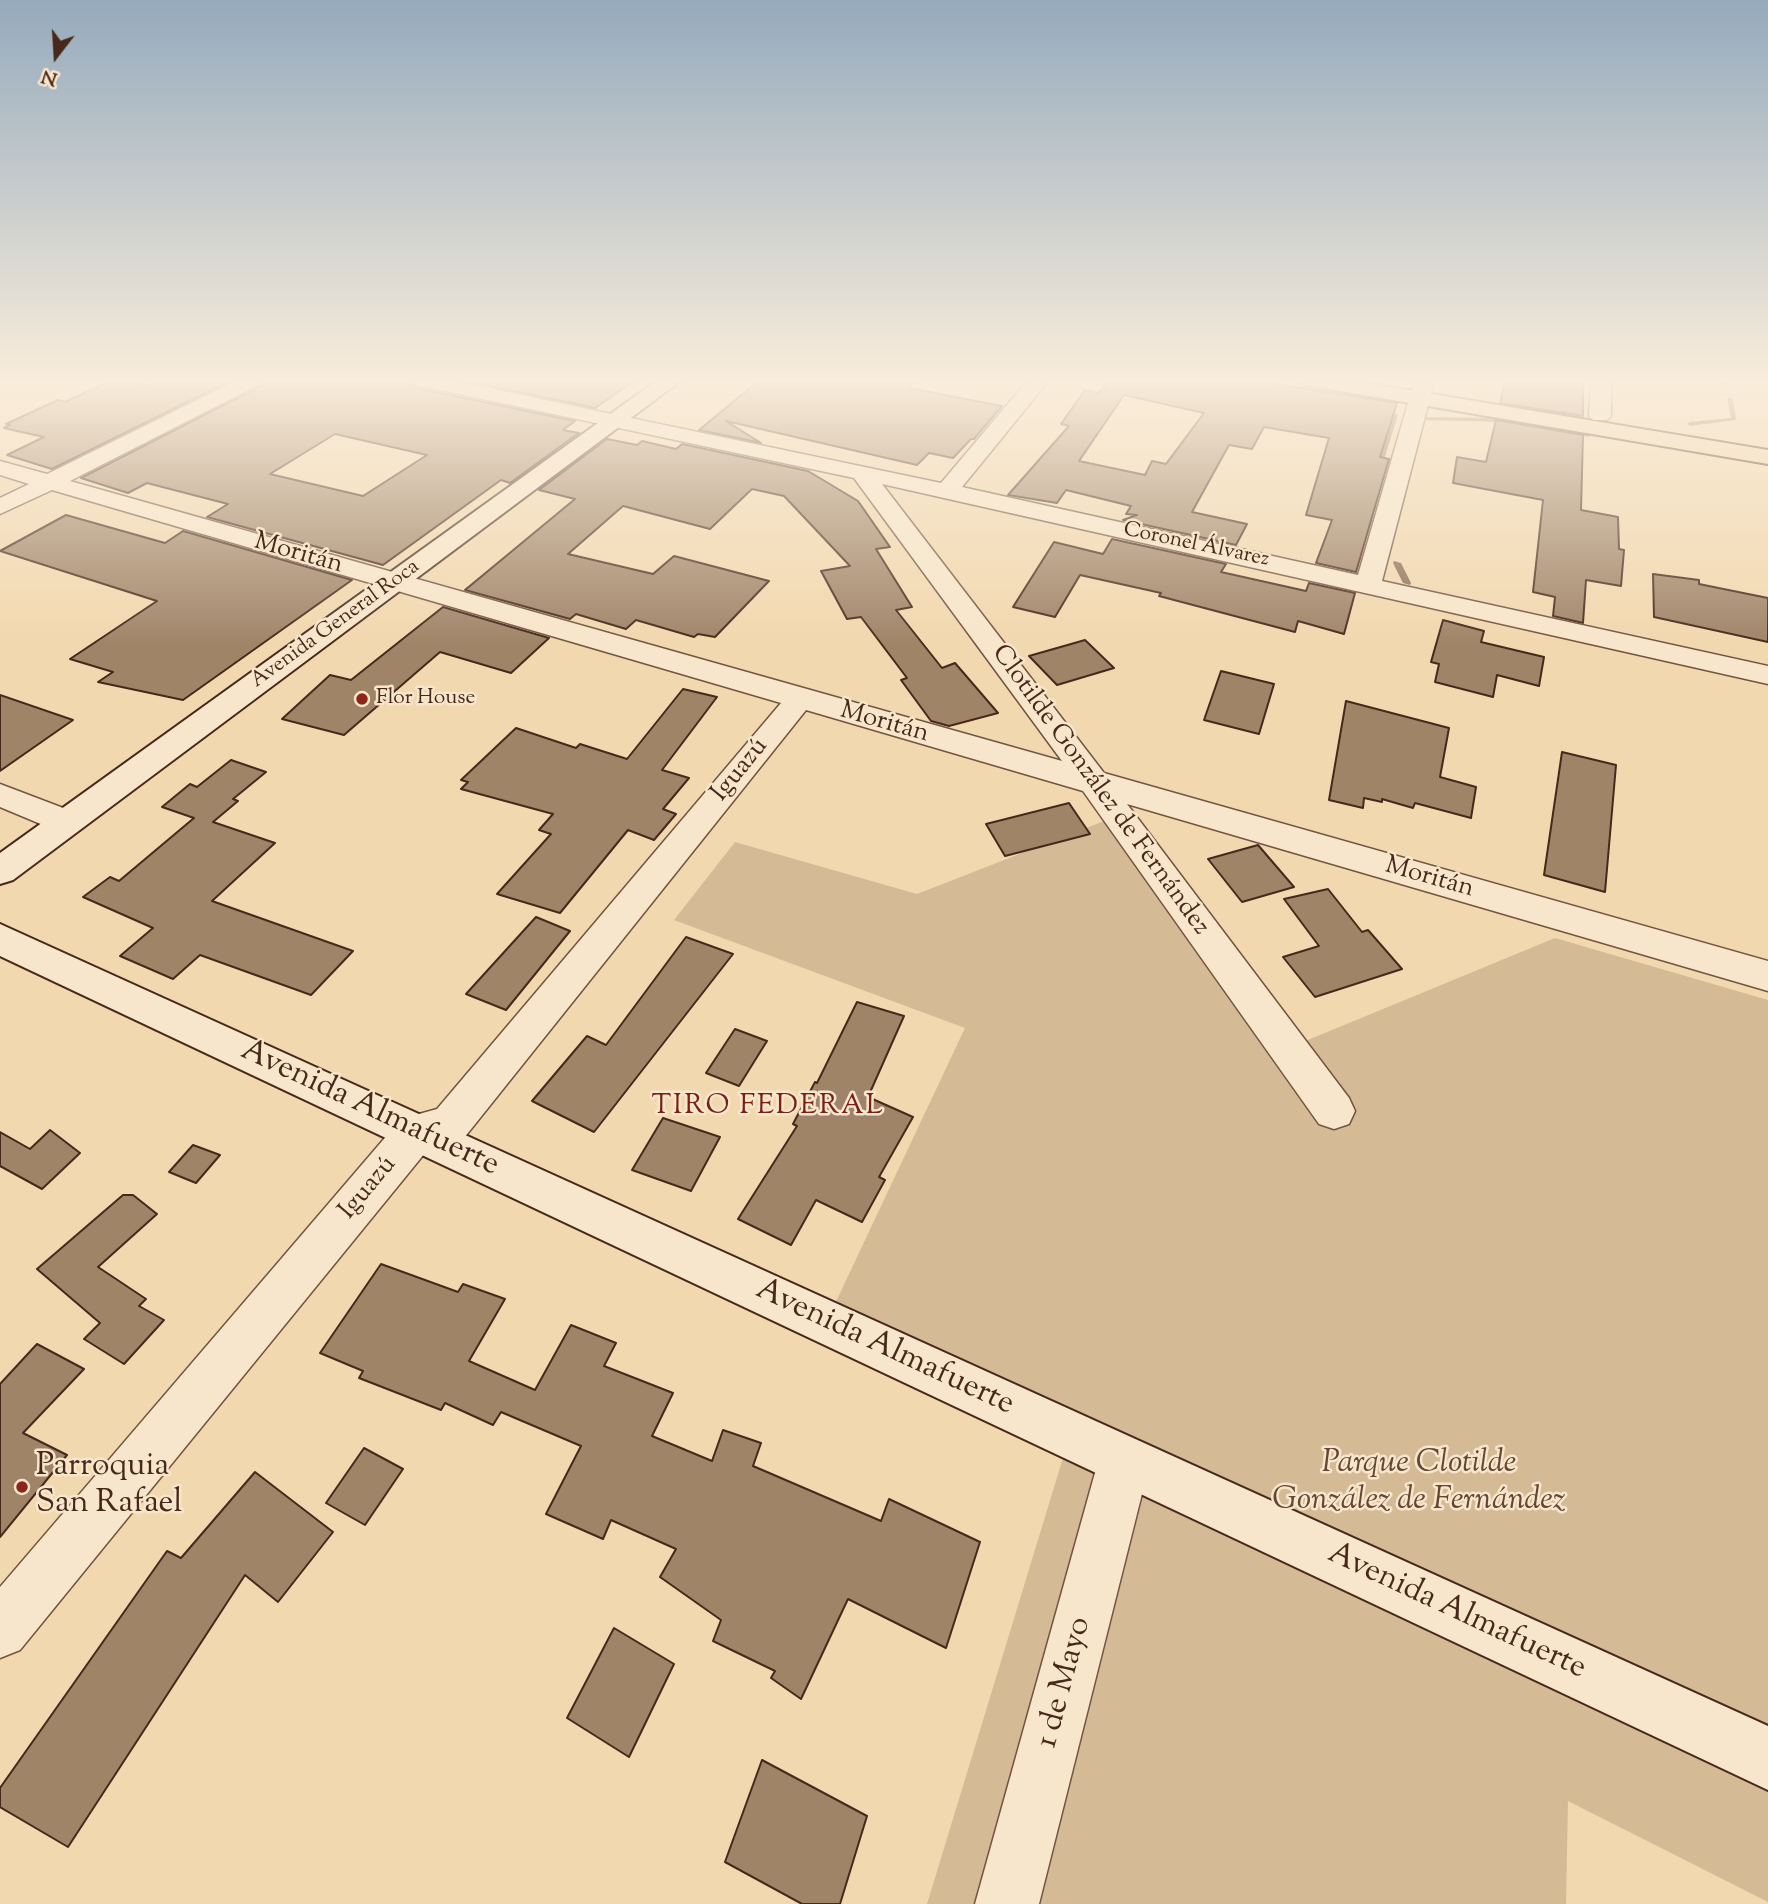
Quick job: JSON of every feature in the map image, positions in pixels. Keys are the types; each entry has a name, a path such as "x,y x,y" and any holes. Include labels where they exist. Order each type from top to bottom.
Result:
{"main road":[{"name":"Avenida General Roca","path":"0,871 552,468"},
{"name":"Avenida Almafuerte","path":"0,939 1124,1462 1768,1758"}],"street":[{"name":"Moritán","path":"0,468 1768,976"},
{"path":"0,507 77,468"},
{"name":"Coronel Álvarez","path":"843,468 1768,675"},
{"path":"947,491 966,468"},
{"path":"1368,584 1401,468"},
{"name":"Clotilde González de Fernández","path":"862,472 1334,1111"},
{"name":"Iguazú","path":"0,1630 416,1132 449,1125 799,699"},
{"path":"0,795 67,822"},
{"name":"1 de Mayo","path":"1007,1904 1124,1462"}],"green space":[{"name":"Parque Clotilde González de Fernández","path":"1122,814 1303,1042 1555,938 1768,1000 1768,1902 1568,1801 1566,1904 927,1904 1073,1425 832,1310 965,1028 674,920 735,842 917,894"}],"building":[{"path":"101,468 280,468 270,474 363,496 407,468 531,468 510,483 501,480 383,565 207,517 228,504 147,483 128,493 81,478"},
{"path":"569,468 793,468 808,471 858,501 890,547 876,549 912,607 896,610 942,668 955,663 998,713 949,726 931,721 901,680 907,678 861,617 847,619 821,571 850,566 784,496 752,489 710,529 623,506 568,554 653,574 674,556 769,581 715,637 698,634 694,637 636,620 626,629 576,614 570,619 465,590 575,499 539,490"},
{"path":"1032,468 1111,468 1145,475 1149,468 1216,468 1192,512 1247,524 1236,545 1123,520 1137,515 1126,514 1131,506 1066,490 1057,503 1008,495"},
{"path":"1320,468 1386,468 1356,572 1316,563 1332,520 1306,515"},
{"path":"1455,468 1582,468 1581,510 1618,517 1619,549 1624,550 1621,586 1586,580 1583,623 1553,616 1555,597 1533,592 1543,500 1453,483"},
{"path":"66,515 165,543 183,531 352,580 183,700 98,682 113,672 70,659 157,601 0,551"},
{"path":"1112,539 1226,564 1221,572 1306,591 1309,583 1355,593 1344,634 1298,621 1295,632 1159,596 1161,593 1080,575 1055,617 1013,607 1054,542 1103,554"},
{"path":"1653,574 1699,580 1699,584 1768,598 1768,642 1654,617"},
{"path":"443,607 549,638 511,673 440,652 344,735 282,719 330,675 351,680"},
{"path":"1443,620 1484,631 1481,642 1544,657 1539,686 1497,675 1493,697 1435,682 1439,664 1431,662"},
{"path":"1085,640 1114,668 1057,685 1029,656"},
{"path":"1221,671 1274,684 1259,734 1204,720"},
{"path":"683,689 717,697 662,770 689,778 663,809 676,814 654,840 628,830 560,913 497,894 551,834 539,830 553,814 461,789 468,782 461,780 516,728 576,748 580,744 627,759"},
{"path":"0,695 73,720 0,771"},
{"path":"1346,701 1449,728 1440,777 1476,787 1471,818 1415,803 1413,808 1382,799 1382,802 1364,798 1363,808 1329,800"},
{"path":"1562,752 1616,765 1605,892 1544,875"},
{"path":"231,760 266,772 233,799 238,801 213,822 275,843 212,901 353,951 311,995 200,955 173,979 120,956 153,928 83,897 110,877 119,881 194,818 162,807 190,784 197,787"},
{"path":"1069,803 1090,834 1005,856 986,824"},
{"path":"1258,845 1294,887 1242,902 1208,859"},
{"path":"1328,889 1362,932 1368,930 1402,969 1315,997 1283,957 1319,946 1284,899"},
{"path":"536,917 570,931 506,1010 466,994"},
{"path":"686,937 733,954 594,1132 532,1101 587,1036 606,1045"},
{"path":"857,1002 904,1016 868,1097 913,1117 879,1177 885,1180 862,1222 816,1200 791,1245 738,1219 797,1126 793,1124 815,1082 817,1083"},
{"path":"735,1029 767,1041 739,1086 706,1073"},
{"path":"663,1118 720,1137 691,1191 632,1170"},
{"path":"50,1130 80,1153 42,1189 0,1166 0,1132 30,1149"},
{"path":"193,1145 220,1155 196,1183 169,1172"},
{"path":"123,1195 133,1195 157,1214 98,1267 146,1299 139,1306 164,1320 124,1364 84,1339 100,1323 37,1269"},
{"path":"381,1264 458,1292 463,1284 505,1299 469,1361 535,1390 571,1325 616,1343 604,1366 673,1393 652,1436 712,1461 723,1430 761,1443 753,1466 881,1521 889,1499 980,1542 946,1648 848,1599 801,1699 771,1678 775,1671 713,1641 721,1620 660,1577 676,1549 611,1520 603,1539 546,1514 581,1446 501,1412 493,1425 445,1403 441,1410 359,1378 363,1371 320,1353"},
{"path":"37,1344 84,1369 23,1433 67,1455 0,1537 0,1384"},
{"path":"364,1448 403,1469 365,1525 326,1503"},
{"path":"255,1472 333,1532 278,1602 245,1575 68,1847 0,1807 0,1788 167,1551 181,1558"},
{"path":"614,1628 674,1664 629,1757 567,1718"},
{"path":"762,1760 867,1816 840,1904 802,1904 725,1862"}],"waterway":[{"path":"1397,563 1407,583"}],"place":[{"name":"Flor House","path":"362,699"},
{"name":"Parroquia San Rafael","path":"22,1487"}],"district":[{"name":"TIRO FEDERAL","path":"768,1108"}]}
